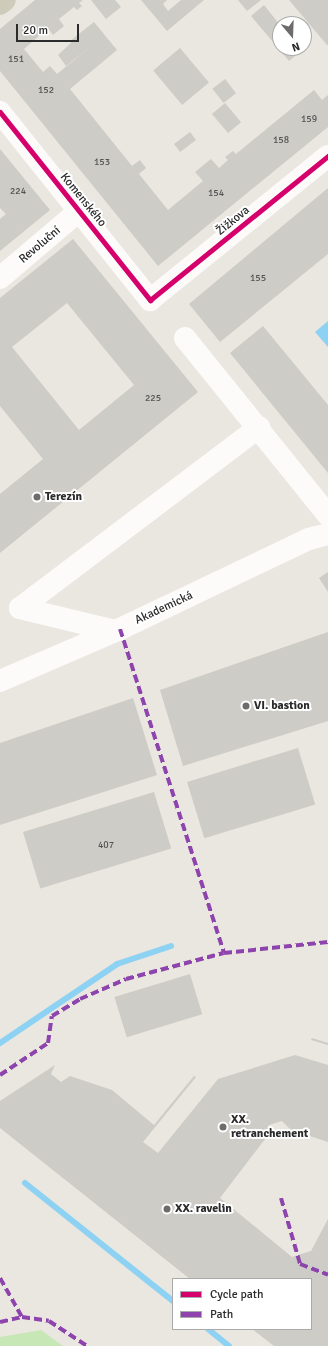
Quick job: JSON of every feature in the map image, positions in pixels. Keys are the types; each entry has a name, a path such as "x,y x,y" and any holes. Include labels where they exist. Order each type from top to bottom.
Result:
{"main road":[{"path":"0,4 5,0"}],"street":[{"name":"Komenského","path":"0,112 150,300"},
{"name":"Žižkova","path":"150,300 328,156"},
{"name":"Revoluční","path":"0,278 79,211"},
{"path":"185,338 328,515"},
{"path":"115,631 20,608 259,428"},
{"name":"Akademická","path":"0,681 115,631 310,539 328,534"}],"green space":[{"path":"41,1330 63,1346 0,1346 0,1337"}],"water":[{"path":"328,321 328,347 315,332"}],"building":[{"path":"35,0 83,0 79,3 82,6 77,10 74,7 59,19 64,26 53,35 48,28 24,49 43,72 50,66 57,74 94,44 66,66 58,55 71,43 70,41 94,22 117,50 70,89 132,166 140,160 146,168 139,174 168,210 203,181 195,172 211,159 219,168 228,160 225,157 233,151 236,154 314,90 322,100 328,95 328,127 158,266 0,71 0,29"},
{"path":"91,0 115,0 121,7 106,19"},
{"path":"141,0 167,0 163,4 168,11 181,0 204,0 167,31"},
{"path":"238,0 261,0 247,11"},
{"path":"289,0 328,0 328,45 312,27 312,16 303,16"},
{"path":"264,5 273,16 272,41 251,16"},
{"path":"180,48 209,82 182,105 153,70"},
{"path":"285,56 295,56 289,61"},
{"path":"225,79 236,93 223,103 212,89"},
{"path":"225,103 241,122 228,133 212,114"},
{"path":"190,132 196,140 180,152 174,144"},
{"path":"0,149 50,210 0,251 0,219 6,214 0,208"},
{"path":"328,188 328,254 220,342 189,304"},
{"path":"73,239 198,392 0,553 0,494 43,459 0,406 0,298","holes":["67,303 134,385 79,430 12,347"]},
{"path":"263,326 328,405 328,473 230,353"},
{"path":"328,572 328,592 319,578"},
{"name":"VI. bastion","path":"328,632 328,721 183,766 160,690"},
{"path":"133,698 157,775 0,825 0,743"},
{"path":"298,748 315,804 204,838 187,782"},
{"path":"154,792 171,848 40,888 23,832"},
{"path":"190,974 202,1014 127,1037 114,997"},
{"path":"312,1038 328,1043 328,1045 311,1040"},
{"name":"XX. ravelin","path":"295,1055 328,1065 328,1142 291,1130 282,1121 269,1125 265,1139 220,1198 292,1257 311,1251 328,1219 328,1346 274,1346 253,1330 312,1330 312,1278 189,1278 0,1128 0,1101 55,1065 51,1074 61,1082 70,1076 112,1090 154,1125 194,1076 196,1077 143,1142 158,1153 218,1079"}],"waterway":[{"path":"0,1043 117,964 171,946"},
{"path":"25,1183 172,1300"},
{"path":"209,1330 229,1346"}],"marked path":[{"path":"120,629 224,953"},
{"path":"0,1075 48,1043 52,1016 80,999 126,979 224,953 328,942"},
{"path":"281,1198 300,1264 328,1275"},
{"path":"0,1278 22,1317"},
{"path":"0,1322 22,1317 49,1321 87,1346"}],"cycle path":[{"path":"0,112 150,300 328,156"}],"place":[{"name":"Terezín","path":"37,497"},
{"name":"VI. bastion","path":"246,706"},
{"name":"XX. retranchement","path":"223,1127"},
{"name":"XX. ravelin","path":"167,1209"}]}
